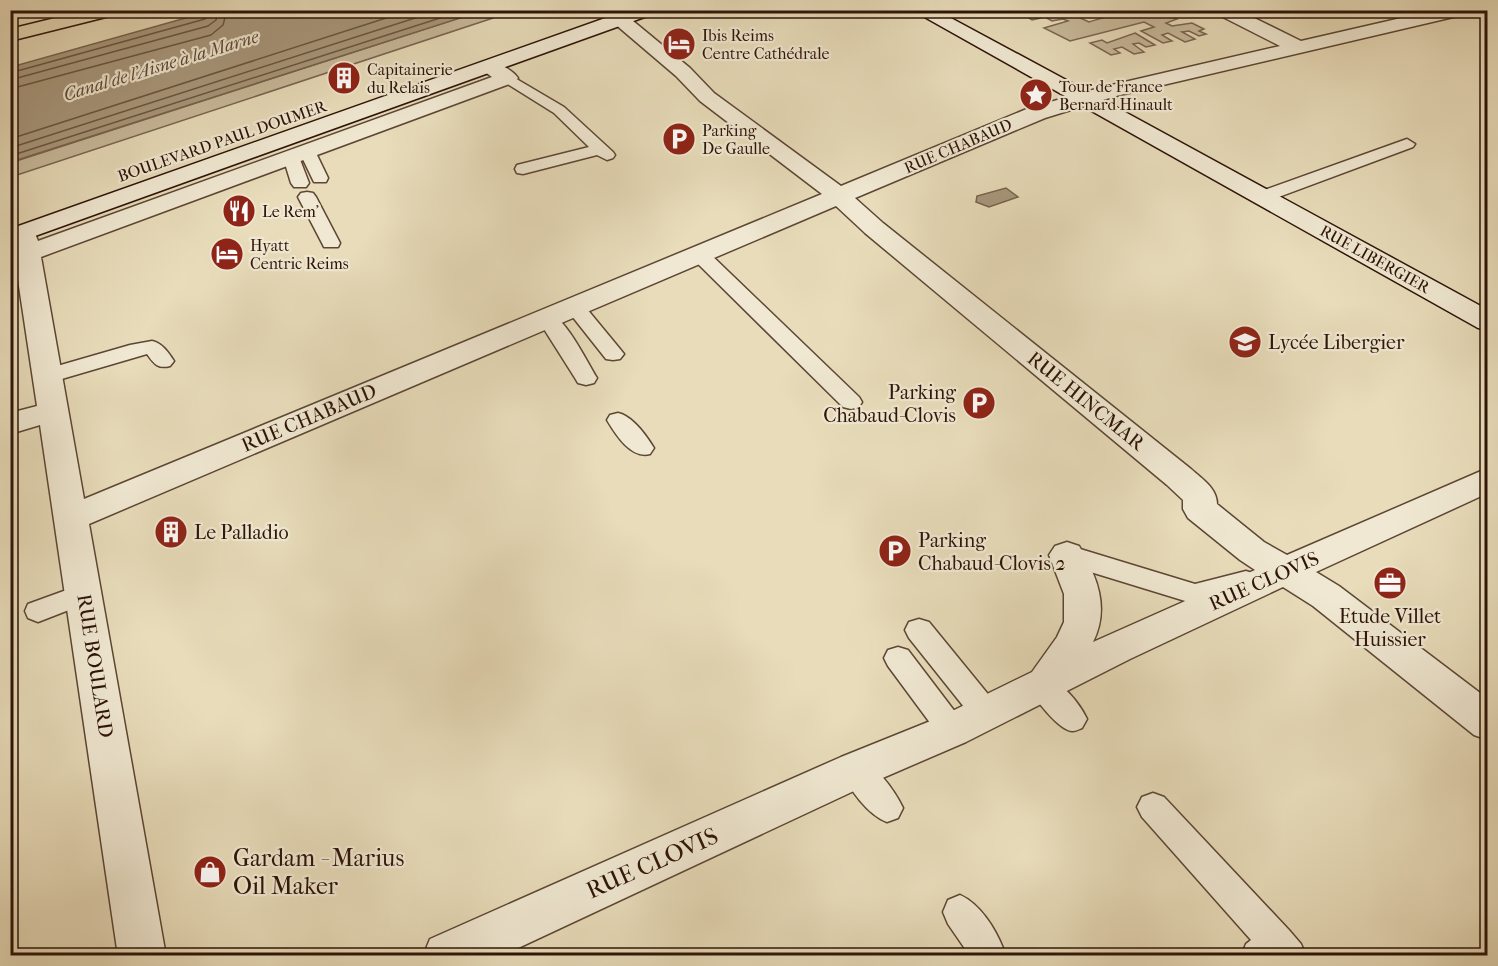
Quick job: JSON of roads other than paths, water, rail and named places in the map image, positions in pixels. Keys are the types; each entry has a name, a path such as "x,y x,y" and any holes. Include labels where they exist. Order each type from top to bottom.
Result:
{"highway":[{"path":"10,17 39,10"},
{"path":"10,35 112,10"}],"street":[{"name":"BOULEVARD PAUL DOUMER","path":"180,156 613,15 647,10"},
{"name":"RUE LIBERGIER","path":"921,10 1085,98 1488,322"},
{"path":"1223,10 1297,47"},
{"name":"RUE CHABAUD","path":"71,518 1037,113 1085,98 1462,10"},
{"name":"BOULEVARD PAUL DOUMER","path":"21,241 488,67 613,15"},
{"name":"RUE HINCMAR","path":"613,15 689,71 707,97 839,196 883,235 1179,477 1200,496 1200,510 1252,551 1326,596 1488,723"},
{"path":"488,67 508,78"},
{"name":"BOULEVARD PAUL DOUMER","path":"21,241 299,154 508,78"},
{"name":"RUE BOULARD","path":"21,241 47,370 142,956"},
{"path":"10,424 53,411"},
{"name":"RUE CLOVIS","path":"447,956 856,770 969,722 1116,648 1488,479"},
{"path":"1042,686 1078,637 1082,622 1085,606 1082,592 1067,555"}],"lane":[{"path":"508,78 559,110 604,152 523,169"},
{"path":"1262,197 1407,144"},
{"name":"BOULEVARD PAUL DOUMER","path":"299,154 320,178"},
{"name":"BOULEVARD PAUL DOUMER","path":"299,154 304,190 332,243"},
{"path":"700,255 851,402"},
{"path":"575,307 613,354"},
{"path":"547,318 568,347 586,378"},
{"path":"47,370 124,341"},
{"path":"47,370 152,347 162,361"},
{"path":"618,420 642,448"},
{"path":"1067,555 1195,594 1286,571"},
{"path":"38,611 83,594"},
{"path":"919,630 969,722"},
{"path":"898,658 969,722"},
{"path":"1042,686 1072,719"},
{"path":"856,770 887,808"},
{"path":"1153,807 1275,951"},
{"path":"960,912 986,948"}],"water":[{"name":"Canal de l'Aisne à la Marne","path":"214,10 482,11 11,162 11,67"},
{"path":"1006,188 1018,197 989,207 976,202 977,196"}],"place":[{"name":"Ibis Reims Centre Cathédrale","path":"679,44"},
{"name":"Capitainerie du Relais","path":"344,78"},
{"name":"Tour de France Bernard Hinault","path":"1036,95"},
{"name":"Parking De Gaulle","path":"679,139"},
{"name":"Le Rem'","path":"239,211"},
{"name":"Hyatt Centric Reims","path":"227,254"},
{"name":"Lycée Libergier","path":"1245,342"},
{"name":"Parking Chabaud-Clovis","path":"979,403"},
{"name":"Le Palladio","path":"171,532"},
{"name":"Parking Chabaud-Clovis 2","path":"895,551"},
{"name":"Etude Villet Huissier","path":"1390,583"},
{"name":"Gardam - Marius Oil Maker","path":"210,872"}]}
